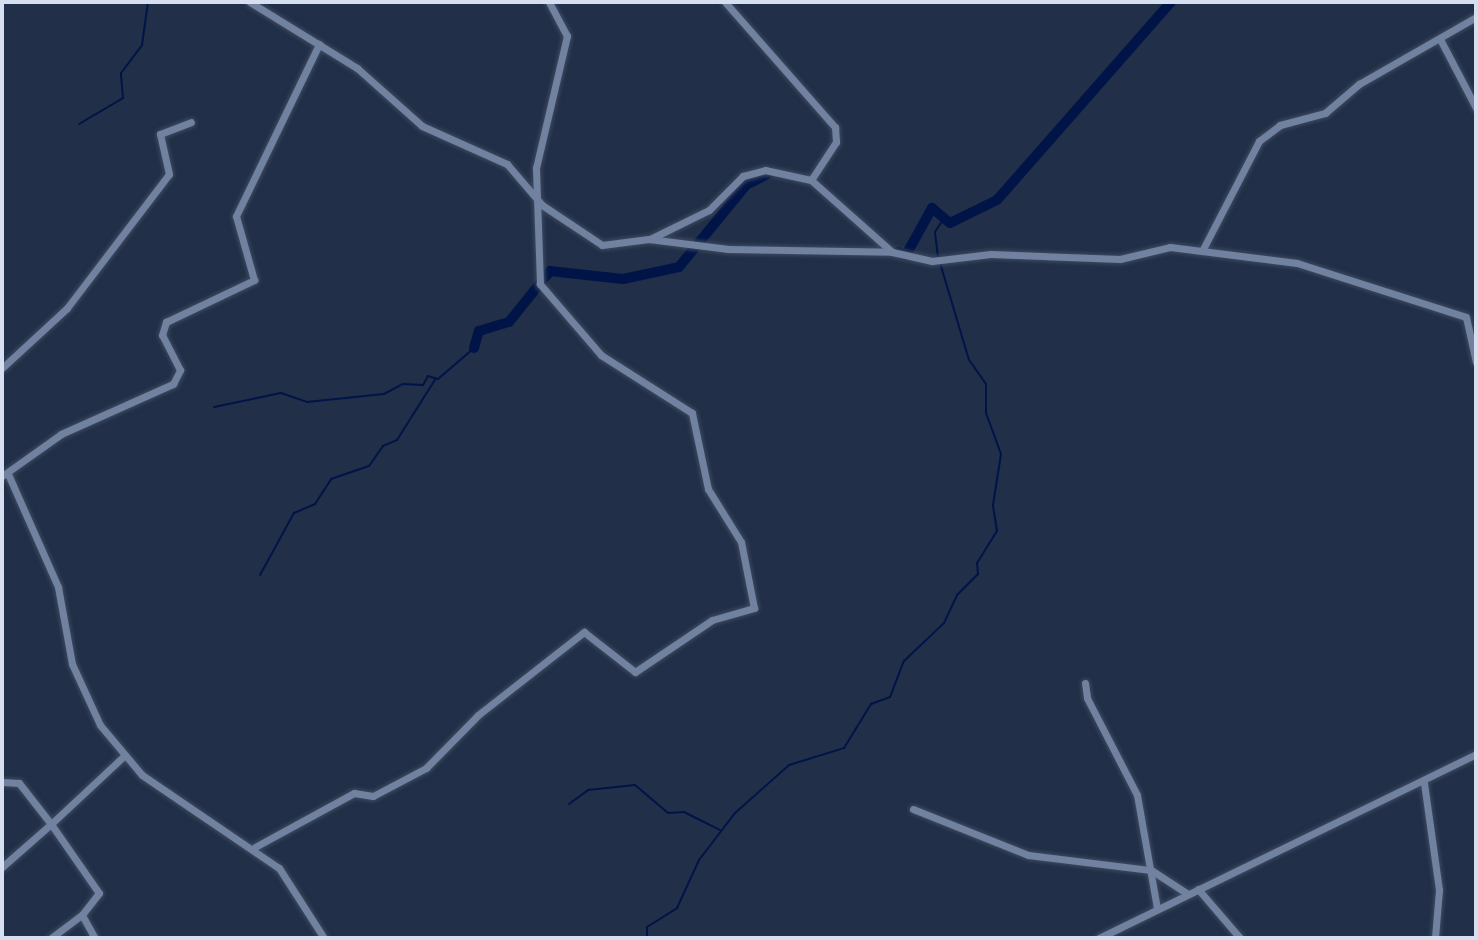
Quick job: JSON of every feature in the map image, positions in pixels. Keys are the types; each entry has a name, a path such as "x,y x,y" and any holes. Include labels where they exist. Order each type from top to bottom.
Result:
{"street":[{"path":"250,2 374,81 422,126 507,164 534,195 593,241 649,239 700,246 892,252 932,261 1003,254 1121,259 1170,247 1330,268 1466,317 1476,312"},
{"path":"255,847 354,793 373,796 426,768 478,715 584,632 635,672 712,620 754,608 741,542 702,471 697,422 684,406 601,355 540,284 542,218 534,195 538,148 567,36 549,2"},
{"path":"725,2 835,127 836,142 811,180"},
{"path":"1202,251 1259,141 1280,125 1325,113 1398,60 1441,41 1476,17"},
{"path":"1441,41 1476,108"},
{"path":"319,44 236,216 254,280 162,328 180,370 173,384 61,434 5,475 58,587 77,682 124,756 155,785 255,847 290,880 324,938"},
{"path":"2,368 67,308 169,174 160,134 191,122"},
{"path":"649,239 709,210 753,172 811,180 892,252"},
{"path":"1466,317 1476,362"},
{"path":"1085,683 1087,698 1138,795 1157,909"},
{"path":"1099,938 1424,783 1476,754"},
{"path":"2,867 124,756"},
{"path":"2,782 19,783 99,893 82,915 51,938"},
{"path":"1424,783 1439,890 1436,938"},
{"path":"913,809 1028,855 1150,870 1188,894"},
{"path":"1198,889 1240,938"},
{"path":"82,915 95,938"}],"waterway":[{"path":"79,124 123,98 121,73 142,45 148,2"},
{"path":"898,252 906,255 932,208 950,223 997,200 1171,2"},
{"path":"474,348 479,331 509,322 550,271 623,279 679,267 746,185 771,172"},
{"path":"938,257 935,232 944,218"},
{"path":"647,938 647,927 677,908 699,860 735,813 789,765 844,748 871,704 890,697 904,661 944,623 957,595 978,574 977,563 997,531 993,505 1001,454 986,413 986,384 969,360 940,263"},
{"path":"214,407 281,393 307,402 384,394 403,384 423,385 428,376 438,379 474,348"},
{"path":"260,575 294,513 315,504 331,479 369,466 383,446 397,440 436,378"},
{"path":"569,804 588,790 635,785 668,813 684,812 720,830"}]}
